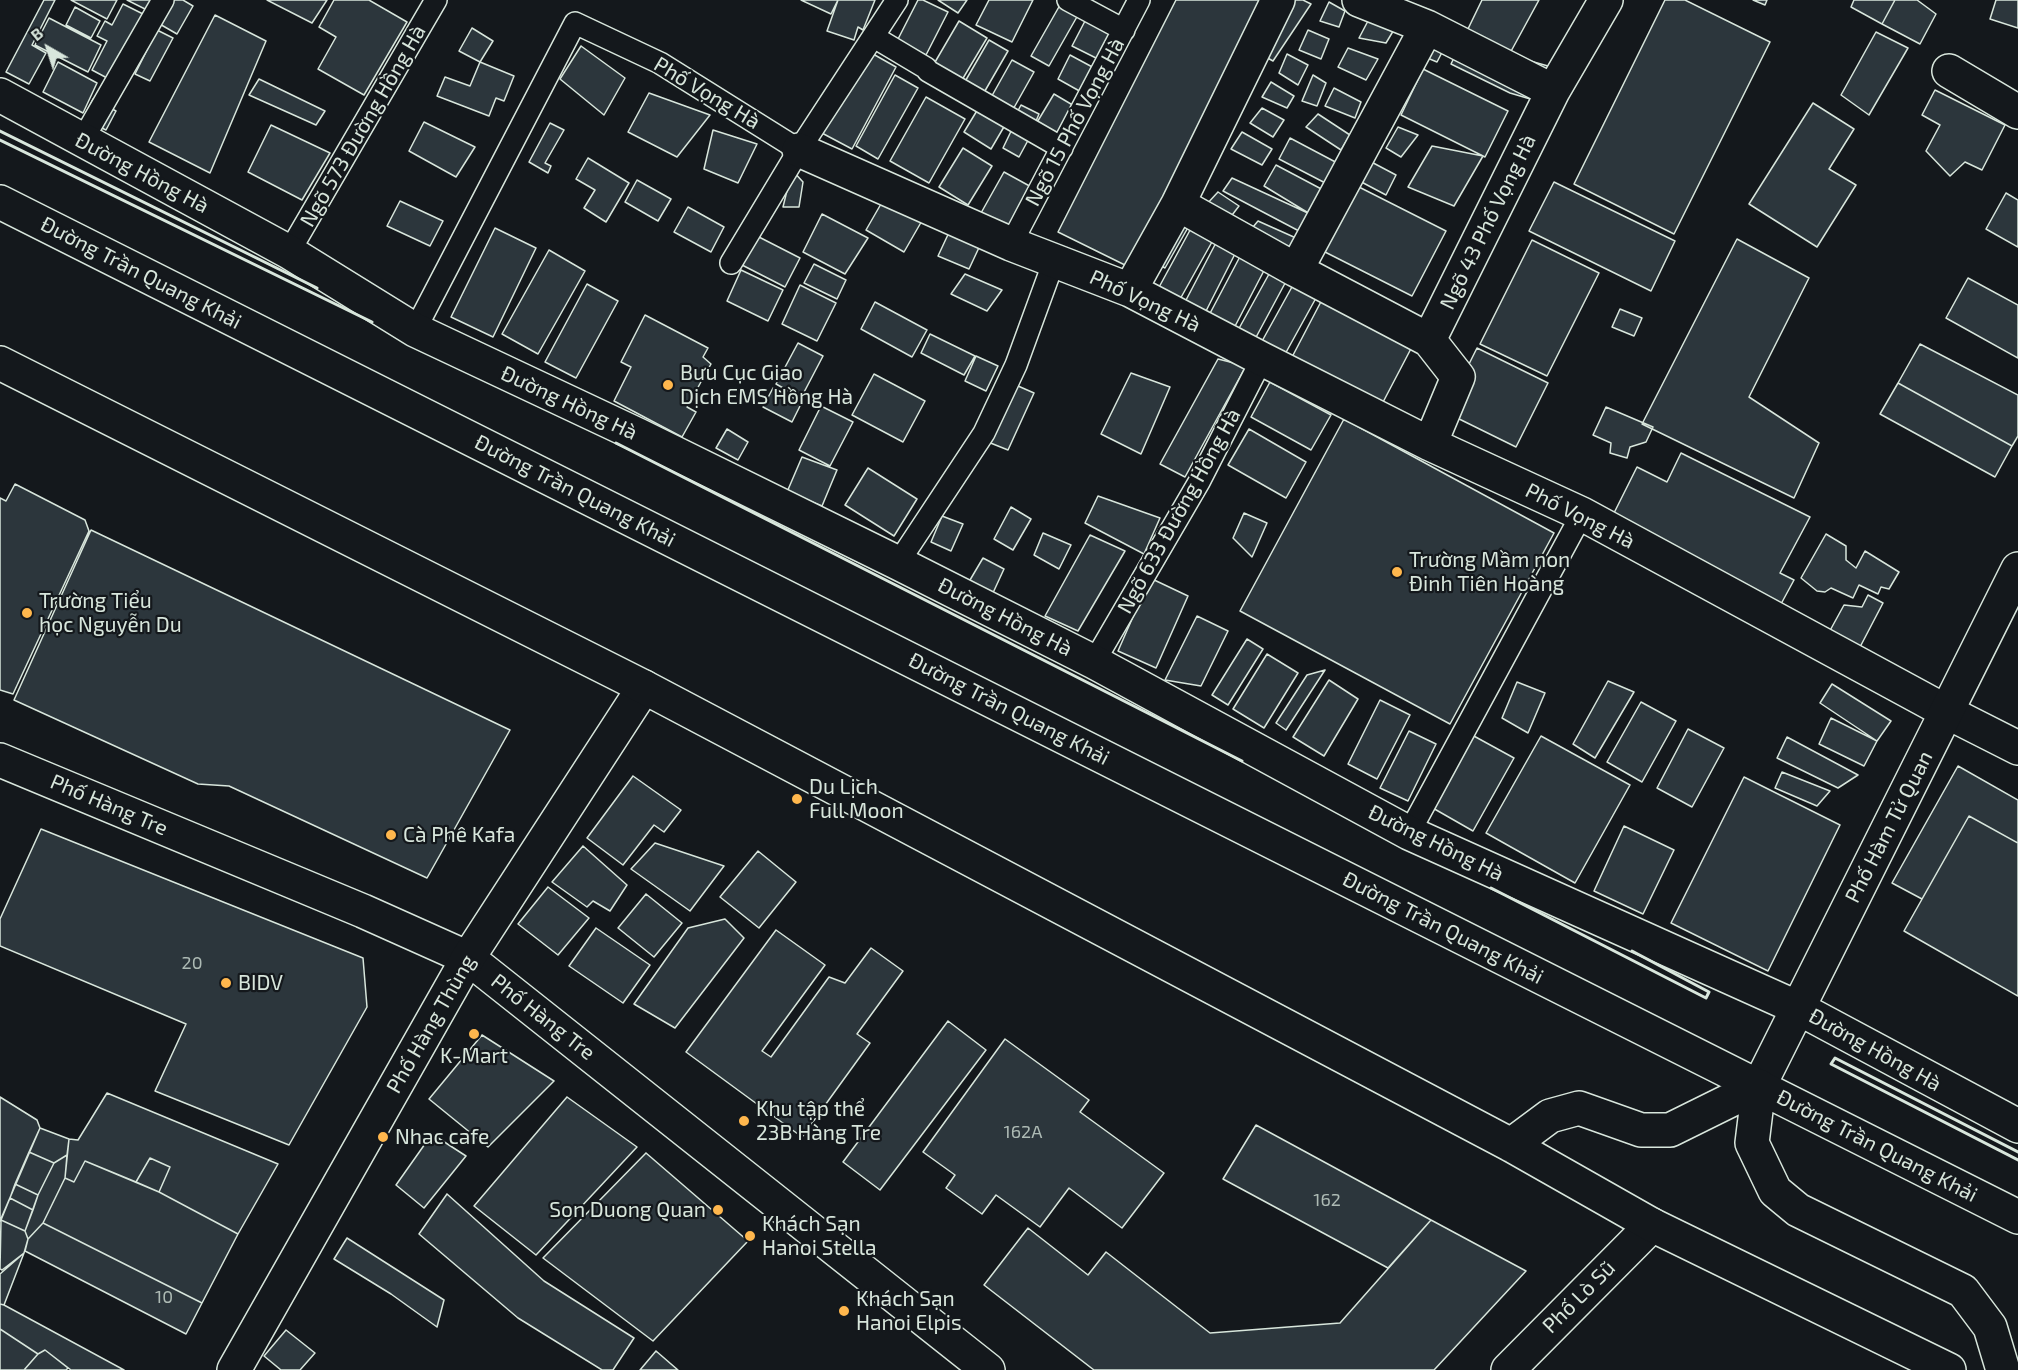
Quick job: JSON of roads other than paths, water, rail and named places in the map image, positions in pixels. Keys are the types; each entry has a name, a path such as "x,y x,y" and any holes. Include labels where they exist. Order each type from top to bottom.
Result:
{"street":[{"path":"1130,290 1178,204 1278,0"},
{"path":"1359,0 1427,27 1553,91"},
{"name":"Ngõ 43 Phố Vọng Hà","path":"1429,340 1553,91 1606,0"},
{"path":"1296,270 1427,27"},
{"path":"1949,71 2018,112"},
{"name":"Đường Hồng Hà","path":"0,95 289,252 415,330 898,562 1094,662 1409,833 1798,1008 2018,1126"},
{"name":"Phố Vọng Hà","path":"799,150 1011,244 1130,290 1431,444 1582,514 1947,712 2018,748"},
{"name":"Đường Trần Quang Khải","path":"0,202 2018,1217"},
{"path":"1178,204 1296,270 1429,340 1458,377 1431,444"},
{"path":"0,363 644,687 1510,1146 1652,1225 1949,1370"},
{"name":"Phố Hàm Tử Quan","path":"2003,1370 1990,1327 1963,1292 1798,1210 1775,1191 1752,1143 1759,1086 2018,568"},
{"name":"Phố Hàng Thùng","path":"234,1370 468,958 644,687"},
{"name":"Phố Hàng Tre","path":"0,760 363,911 468,958 988,1370"},
{"path":"1510,1146 1550,1116 1579,1108 1641,1130 1670,1130 1759,1086"},
{"name":"Phố Lò Sũ","path":"1508,1370 1652,1225"}],"lane":[{"path":"82,141 163,0"},
{"name":"Ngõ 573 Đường Hồng Hà","path":"289,252 436,0"},
{"path":"731,264 799,150 897,0"},
{"path":"1068,0 1124,30"},
{"name":"Ngõ 15 Phố Vọng Hà","path":"1011,244 1139,0"},
{"name":"Phố Vọng Hà","path":"415,330 575,23 660,63 799,150"},
{"path":"874,37 928,71 1062,148"},
{"path":"898,562 984,433 1016,365 1054,261"},
{"name":"Ngõ 633 Đường Hồng Hà","path":"1094,662 1199,482 1262,359"},
{"path":"1409,833 1582,514"}],"place":[{"name":"Bưu Cục Giao Dịch EMS Hồng Hà","path":"668,385"},
{"name":"Trường Mầm non Đinh Tiên Hoàng","path":"1397,572"},
{"name":"Trường Tiểu học Nguyễn Du","path":"27,613"},
{"name":"Du Lịch Full Moon","path":"797,799"},
{"name":"Cà Phê Kafa","path":"391,835"},
{"name":"BIDV","path":"226,983"},
{"name":"K-Mart","path":"474,1034"},
{"name":"Khu tập thể 23B Hàng Tre","path":"744,1121"},
{"name":"Nhac cafe","path":"383,1137"},
{"name":"Son Duong Quan","path":"718,1210"},
{"name":"Khách Sạn Hanoi Stella","path":"750,1236"},
{"name":"Khách Sạn Hanoi Elpis","path":"844,1311"}]}
